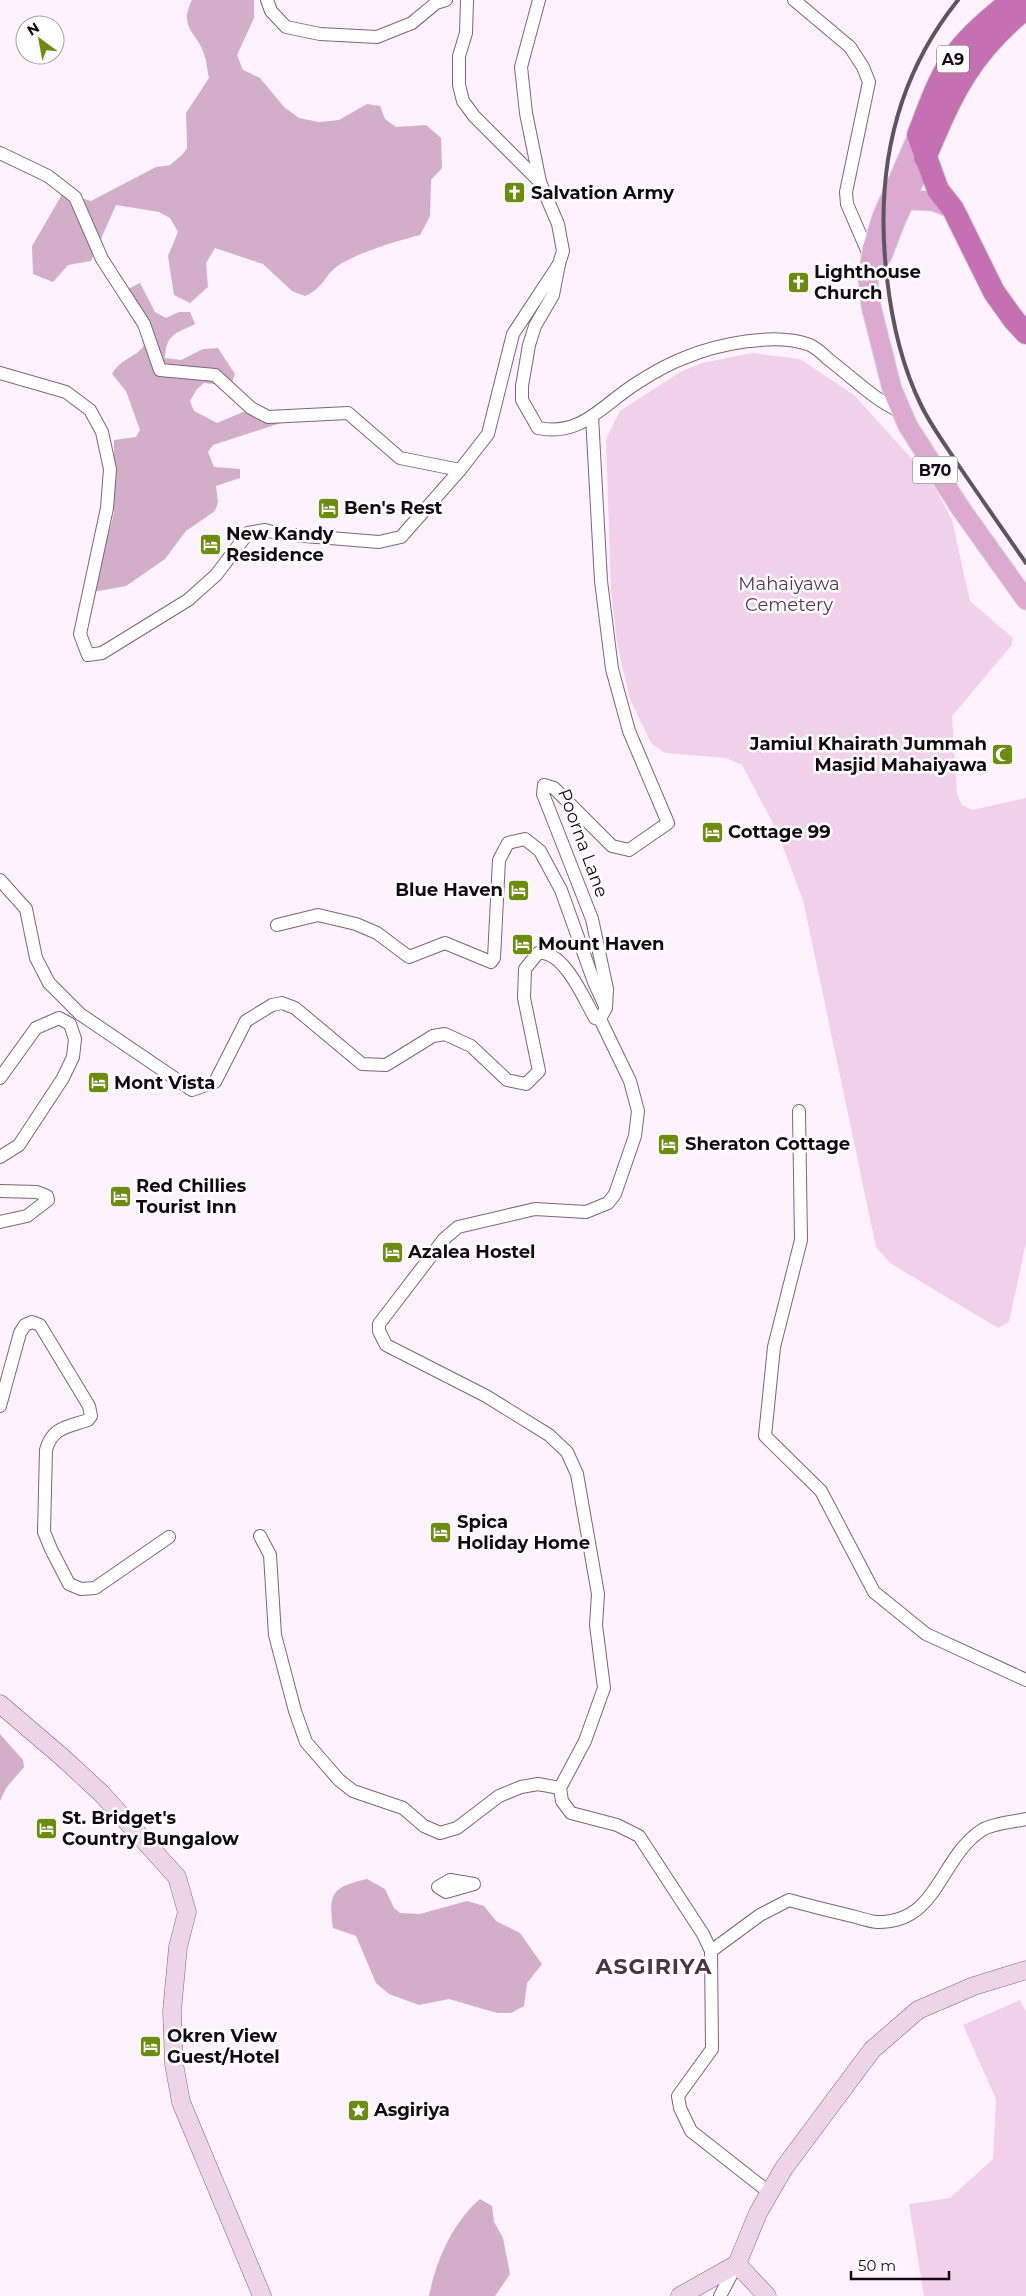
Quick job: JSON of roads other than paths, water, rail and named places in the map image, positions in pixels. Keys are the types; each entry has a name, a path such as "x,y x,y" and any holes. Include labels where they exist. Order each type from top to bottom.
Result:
{"highway":[{"name":"A9","path":"1012,0 984,23 957,52 937,88 918,135 938,190 953,209 994,292 1009,314 1026,333"},
{"name":"A9","path":"953,209 943,156 945,110 962,78 982,49 1004,26 1026,8"},
{"path":"925,158 945,110"}],"main road":[{"name":"B70","path":"918,135 882,217 870,257 868,293 892,389 901,412 961,509 1026,600"},
{"name":"B70","path":"877,324 880,266 887,243 925,158"},
{"path":"907,200 933,201 953,209"}],"street":[{"path":"267,0 271,11 286,27 320,34 378,37 412,23 436,2 446,0"},
{"path":"467,0 466,33 459,56 459,85 462,101 474,116 540,182"},
{"path":"539,0 520,67 526,113 540,182 558,224 563,252 553,295 535,326 529,345 522,400 538,428 554,431 572,428 636,384 683,358 714,348 772,338 811,346 883,404 901,412"},
{"path":"794,0 850,47 863,67 868,82 846,192 847,204 870,257"},
{"path":"0,152 48,176 75,197 102,259 144,324 160,370 215,375 251,408 268,416 348,413 400,458 460,470"},
{"path":"0,373 66,392 90,410 102,432 110,469 107,508 80,634 88,655 102,653 188,600 216,575 248,533 265,530 280,534 379,542 401,537 460,470 488,434 514,334 559,264"},
{"name":"Poorna Lane","path":"592,416 601,581 612,669 629,730 668,822 630,850 612,846 554,788 544,785 543,794 592,919 607,989 603,1013"},
{"path":"276,925 318,915 356,924 377,933 409,957 445,943 491,962 494,958 499,860 508,843 525,839 540,851 561,890 594,982 603,1013 630,1081 638,1111 636,1136 615,1194 608,1203 586,1212 535,1209 458,1228 444,1240 379,1324 378,1331 386,1345 486,1396 549,1435 566,1452 577,1474 598,1594 596,1625 604,1688 585,1741 560,1788 562,1801 571,1813 617,1825 639,1836 703,1934 711,1951 712,2048 678,2096 680,2108 692,2131 770,2193"},
{"path":"0,880 26,909 36,958 49,983 80,1014 192,1090 215,1082 246,1021 272,1005 282,1003 295,1008 362,1064 386,1065 433,1036 444,1034 470,1046 507,1080 526,1084 539,1072 524,998 525,969 538,953 544,952 564,965 595,1018 603,1013"},
{"path":"0,1078 36,1028 59,1018 70,1024 75,1040 73,1057 63,1078 18,1145 0,1157"},
{"path":"799,1111 801,1240 774,1347 766,1436 821,1490 874,1592 926,1634 1026,1680"},
{"path":"0,1191 37,1192 47,1196 48,1200 27,1216 0,1222"},
{"path":"0,1406 20,1333 26,1325 32,1322 40,1325 89,1406 91,1416 88,1420 56,1431 49,1440 46,1450 44,1532 69,1584 81,1589 95,1588 169,1537"},
{"path":"260,1536 270,1555 275,1635 295,1711 306,1742 339,1780 353,1790 403,1808 424,1826 440,1833 457,1828 499,1796 521,1787 538,1784 560,1788"},
{"path":"0,1704 62,1757 100,1793 177,1877 187,1912 178,1947 172,2011 174,2064 181,2102 262,2296"},
{"path":"711,1951 760,1915 789,1900 877,1922 904,1919 915,1912 924,1902 963,1846 973,1836 984,1828 1026,1819"},
{"path":"720,2296 737,2264 758,2213 784,2168 872,2050 918,2010 974,1986 1026,1970"},
{"path":"680,2296 737,2264"},
{"path":"737,2264 766,2296"}],"railway":[{"path":"958,0 936,31 918,64 904,97 894,132 887,167 884,204 887,278 898,343 921,405 957,463 1026,563"}],"place":[{"name":"Salvation Army","path":"515,193"},
{"name":"Lighthouse Church","path":"798,282"},
{"name":"Ben's Rest","path":"328,508"},
{"name":"New Kandy Residence","path":"210,544"},
{"name":"Jamiul Khairath Jummah Masjid Mahaiyawa","path":"1003,754"},
{"name":"Cottage 99","path":"712,832"},
{"name":"Blue Haven","path":"519,890"},
{"name":"Mount Haven","path":"522,944"},
{"name":"Mont Vista","path":"98,1083"},
{"name":"Sheraton Cottage","path":"669,1144"},
{"name":"Red Chillies Tourist Inn","path":"120,1196"},
{"name":"Azalea Hostel","path":"392,1252"},
{"name":"Spica Holiday Home","path":"441,1532"},
{"name":"St. Bridget's Country Bungalow","path":"46,1828"},
{"name":"Okren View Guest/Hotel","path":"151,2046"},
{"name":"Asgiriya","path":"358,2110"}],"district":[{"name":"ASGIRIYA","path":"654,1966"}],"park label":[{"name":"Mahaiyawa Cemetery","path":"789,594"}]}
